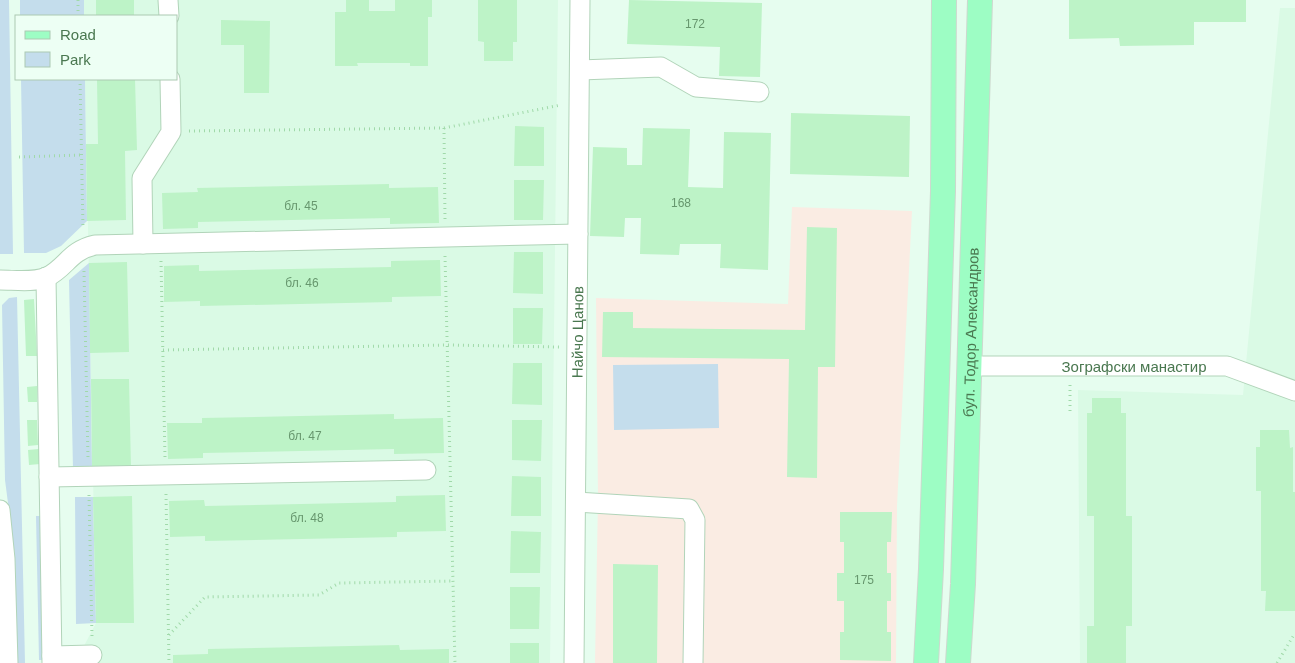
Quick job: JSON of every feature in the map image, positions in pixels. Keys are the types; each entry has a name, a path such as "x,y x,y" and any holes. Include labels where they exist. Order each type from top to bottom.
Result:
{"main road":[{"name":"бул. Тодор Александров","path":"926,663 931,585 942,201 944,0"},
{"name":"бул. Тодор Александров","path":"958,663 963,584 980,0"}],"street":[{"path":"168,0 169,15"},
{"name":"Найчо Цанов","path":"574,663 580,0"},
{"path":"580,70 661,67 696,87 759,92"},
{"path":"152,244 142,178 171,132 170,80"},
{"path":"0,280 34,280 46,277 75,253 95,245 578,234"},
{"path":"46,277 52,659 92,655"},
{"name":"Зографски манастир","path":"969,366 1227,366 1295,391"},
{"path":"49,477 426,470"},
{"path":"576,502 689,509 695,520 694,663"},
{"path":"0,510 5,559 8,663"}],"path":[{"path":"78,0 78,15"},
{"path":"80,80 92,655"},
{"path":"171,132 444,128 580,101"},
{"path":"444,128 455,663"},
{"path":"19,157 81,155"},
{"path":"152,244 163,350 169,663"},
{"path":"163,350 447,345 577,347"},
{"path":"1070,366 1070,414"},
{"path":"169,635 205,597 319,595 340,583 453,581"},
{"path":"1276,663 1295,633"}],"shaded area":[{"path":"84,0 558,0 550,663 75,663 96,623 85,80 178,80 178,15 84,15"},
{"path":"1280,8 1295,8 1295,663 1080,663 1078,390 1243,395"},
{"path":"792,207 912,211 897,506 896,663 595,663 598,499 596,298 788,304"}],"green space":[{"path":"0,0 9,0 13,254 0,254"},
{"path":"20,0 84,0 84,15 20,15"},
{"path":"21,80 85,80 87,221 61,246 46,253 24,253"},
{"path":"89,263 92,469 73,469 69,280"},
{"path":"17,297 25,663 17,663 15,557 5,480 2,305 9,298"},
{"path":"718,364 719,428 614,430 613,365"},
{"path":"75,497 93,497 96,623 76,624"},
{"path":"36,516 41,516 45,660 39,660"}],"building":[{"path":"96,0 134,0 134,15 96,15"},
{"path":"346,0 369,0 369,11 395,11 395,0 432,0 432,17 428,17 428,66 410,66 410,63 357,63 358,66 335,66 335,12 346,12"},
{"path":"478,0 517,0 517,42 513,42 513,61 484,61 484,42 478,41"},
{"path":"629,0 762,3 760,77 719,76 720,47 627,44"},
{"path":"1069,0 1246,0 1246,22 1194,22 1194,45 1120,46 1119,38 1069,39"},
{"path":"221,20 270,21 269,93 244,93 244,45 221,45"},
{"path":"97,80 135,80 137,150 125,151 126,220 87,221 86,144 98,144"},
{"path":"791,113 910,116 909,177 790,174"},
{"path":"515,126 544,127 544,166 514,166"},
{"path":"643,128 690,129 688,187 723,188 724,132 771,133 768,270 720,268 721,244 680,244 679,255 640,254 641,218 625,218 624,237 590,236 593,147 627,148 627,165 642,165"},
{"path":"514,180 544,180 543,220 514,220"},
{"path":"389,184 389,188 438,187 439,223 390,224 390,218 198,222 198,228 163,229 162,193 198,192 197,188"},
{"path":"807,227 837,228 835,367 818,367 817,478 787,477 789,359 602,357 603,312 633,312 633,328 805,330"},
{"path":"514,252 543,252 543,294 513,293"},
{"path":"440,260 441,296 392,297 392,302 200,306 200,301 164,302 164,266 199,265 199,271 391,267 391,261"},
{"path":"127,262 129,352 90,353 89,263"},
{"path":"34,299 37,356 26,356 24,300"},
{"path":"513,308 543,308 542,344 513,344"},
{"path":"513,363 542,363 542,405 512,404"},
{"path":"91,379 129,379 131,468 92,469"},
{"path":"37,386 37,402 28,402 27,387"},
{"path":"1092,398 1121,398 1121,413 1126,413 1126,516 1132,516 1132,626 1126,626 1126,663 1087,663 1087,626 1094,626 1094,516 1087,516 1087,413 1092,413"},
{"path":"394,414 394,419 443,418 444,453 394,454 394,449 203,453 203,458 168,459 167,423 202,423 202,418"},
{"path":"27,420 37,420 38,445 28,446"},
{"path":"512,420 542,420 541,461 512,460"},
{"path":"1260,430 1289,430 1290,448 1293,447 1295,611 1265,611 1266,591 1261,591 1261,491 1256,491 1256,447 1260,447"},
{"path":"39,449 40,464 29,465 28,450"},
{"path":"512,476 541,477 541,516 511,516"},
{"path":"445,495 446,531 397,532 397,537 205,541 205,536 170,537 169,501 204,500 205,506 396,502 396,496"},
{"path":"132,496 134,623 96,623 93,497"},
{"path":"840,512 892,512 891,542 887,542 887,573 891,573 891,601 887,601 887,632 891,632 891,661 840,660 840,632 844,632 844,601 837,601 837,573 844,573 844,542 840,542"},
{"path":"511,531 541,532 540,573 510,573"},
{"path":"613,564 658,565 657,663 613,663"},
{"path":"510,587 540,587 539,629 510,629"},
{"path":"510,643 539,643 539,663 510,663"},
{"path":"399,645 400,650 449,649 449,663 173,663 173,655 208,654 208,649"}]}
